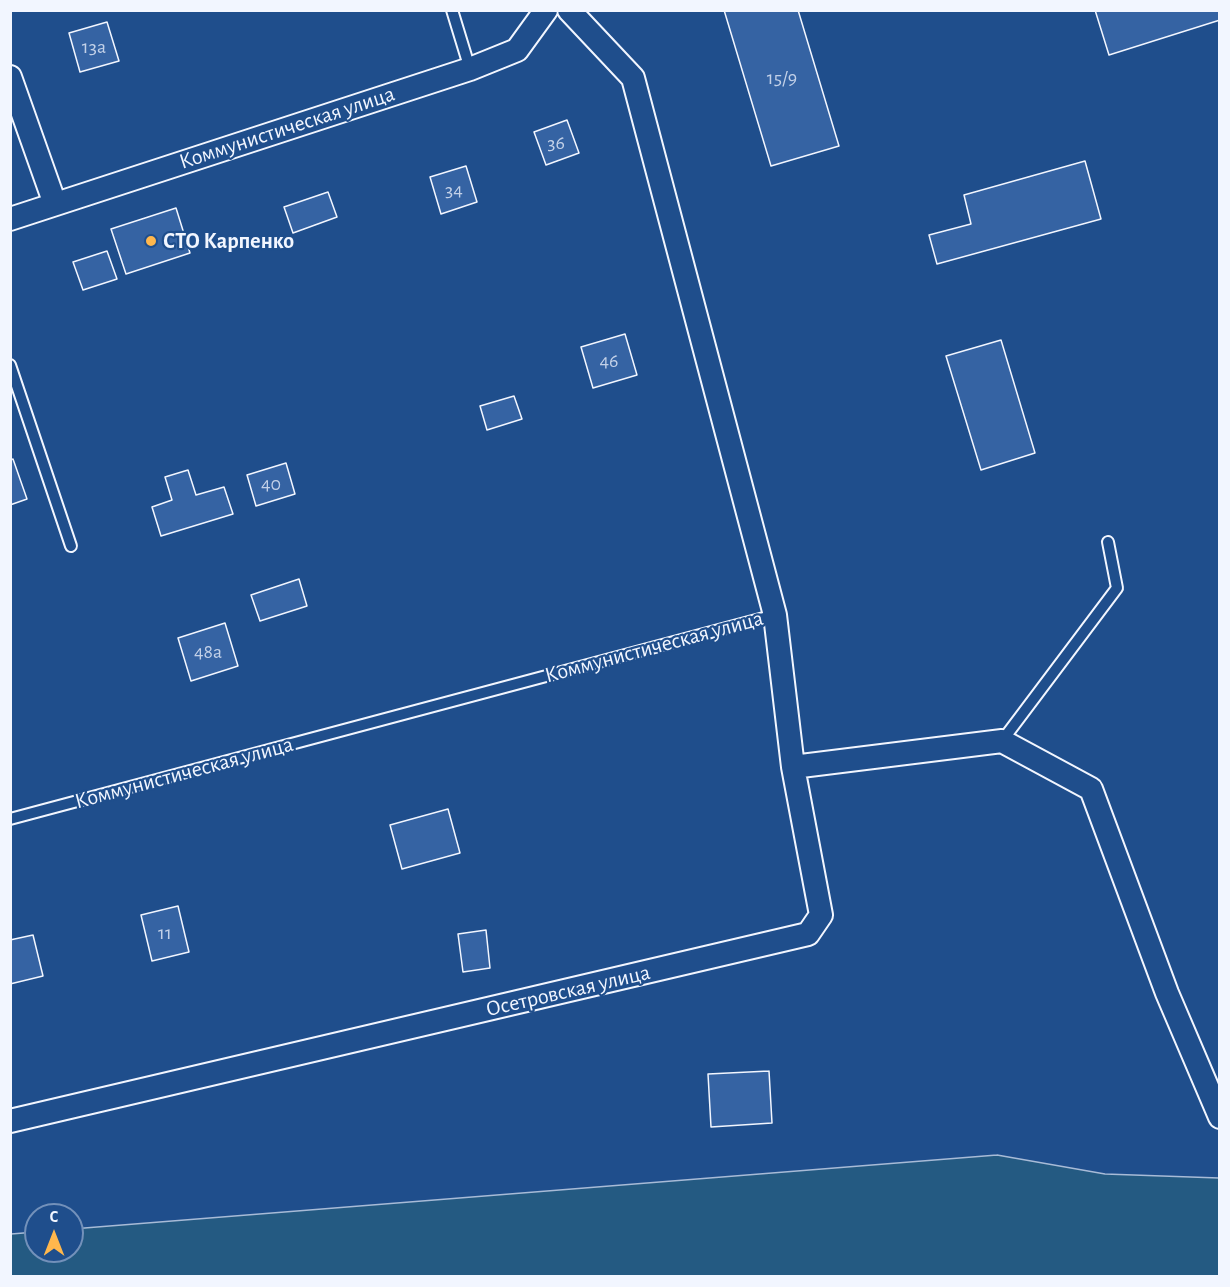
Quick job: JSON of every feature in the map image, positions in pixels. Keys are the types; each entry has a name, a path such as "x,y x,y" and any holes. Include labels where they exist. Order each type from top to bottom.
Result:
{"street":[{"name":"Коммунистическая улица","path":"568,10 633,78 775,615"},
{"name":"Коммунистическая улица","path":"10,219 470,69 517,50 543,12"},
{"path":"10,77 55,204"},
{"name":"Осетровская улица","path":"10,1121 808,934 820,915 793,767 775,615"},
{"path":"793,767 1002,741 1091,789 1167,993 1220,1117"}],"lane":[{"path":"452,10 470,69"},
{"path":"10,365 71,546"},
{"path":"1002,741 1117,588 1108,542"},
{"name":"Коммунистическая улица","path":"10,819 775,615"}],"shaded area":[{"path":"997,1155 1105,1174 1219,1178 1219,1276 11,1276 11,1234 24,1233 24,1263 84,1263 84,1228"}],"building":[{"path":"724,10 798,10 839,146 771,166"},
{"path":"1095,10 1220,10 1220,20 1109,55"},
{"path":"107,22 119,61 80,72 69,33"},
{"path":"567,120 579,153 546,165 534,132"},
{"path":"1085,161 1101,219 937,264 929,235 971,224 964,195"},
{"path":"466,166 477,202 441,214 430,177"},
{"path":"328,192 337,217 293,233 284,207"},
{"name":"СТО Карпенко","path":"176,208 190,253 126,274 111,229"},
{"path":"107,251 117,279 83,290 73,262"},
{"path":"625,334 637,375 593,388 581,347"},
{"path":"1001,340 1035,453 981,470 946,356"},
{"path":"514,396 522,419 487,430 480,406"},
{"path":"13,459 27,499 10,505 10,460"},
{"path":"286,463 295,494 256,506 247,475"},
{"path":"188,470 196,495 224,487 233,514 161,536 152,507 172,500 165,477"},
{"path":"299,579 307,606 260,621 251,595"},
{"path":"225,623 238,666 191,681 178,638"},
{"path":"448,809 460,853 402,869 390,825"},
{"path":"178,906 189,952 152,961 141,915"},
{"path":"486,930 490,968 463,972 458,934"},
{"path":"33,935 43,976 10,984 10,940"},
{"path":"769,1071 772,1123 711,1127 708,1074"}],"place":[{"name":"СТО Карпенко","path":"151,241"}]}
